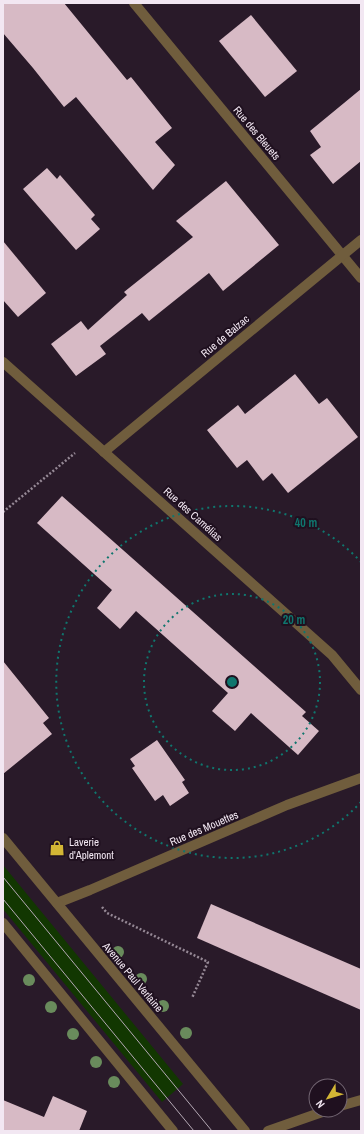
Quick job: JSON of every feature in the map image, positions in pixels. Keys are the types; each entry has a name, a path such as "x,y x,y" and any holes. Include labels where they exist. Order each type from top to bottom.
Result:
{"street":[{"name":"Rue des Bleuets","path":"134,3 361,278"},
{"name":"Rue de Balzac","path":"104,452 361,240"},
{"name":"Rue des Camélias","path":"3,362 332,655 361,690"},
{"name":"Rue des Mouettes","path":"57,903 287,805 361,778"},
{"name":"Avenue Paul Verlaine","path":"3,838 245,1131"},
{"path":"3,923 174,1131"},
{"path":"348,1104 361,1100"},
{"path":"268,1131 308,1117"}],"path":[{"path":"3,512 90,440"},
{"path":"90,890 107,913 208,962 192,998"}],"green space":[{"path":"3,865 183,1084 162,1102 3,909"}],"building":[{"path":"3,3 64,3 127,80 131,77 172,128 155,142 175,165 153,190 76,97 64,107 3,33"},
{"path":"251,15 297,71 265,97 219,41"},
{"path":"361,89 361,161 333,184 310,155 321,147 310,131"},
{"path":"47,168 57,179 60,175 95,215 91,219 100,229 76,250 23,189"},
{"path":"226,181 279,245 223,291 209,273 149,321 142,313 100,346 106,354 76,376 51,344 81,321 88,330 127,295 124,292 193,237 176,221"},
{"path":"3,241 46,293 18,317 3,300"},
{"path":"295,374 319,404 327,398 358,437 288,493 272,473 263,481 247,460 237,468 207,430 238,405 245,414"},
{"path":"62,496 306,712 302,716 319,731 298,755 251,713 235,731 212,711 228,693 136,611 120,629 97,608 112,590 37,523"},
{"path":"3,661 49,718 43,723 52,734 3,774"},
{"path":"157,740 185,780 182,782 189,793 170,806 163,795 155,801 132,768 135,766 130,759"},
{"path":"211,904 361,969 361,1010 197,938"},
{"path":"53,1096 87,1111 79,1131 3,1131 3,1100 44,1117"}],"tram line":[{"path":"3,877 212,1131"},
{"path":"3,899 194,1131"}],"place":[{"name":"Laverie d'Aplemont","path":"57,848"}]}
